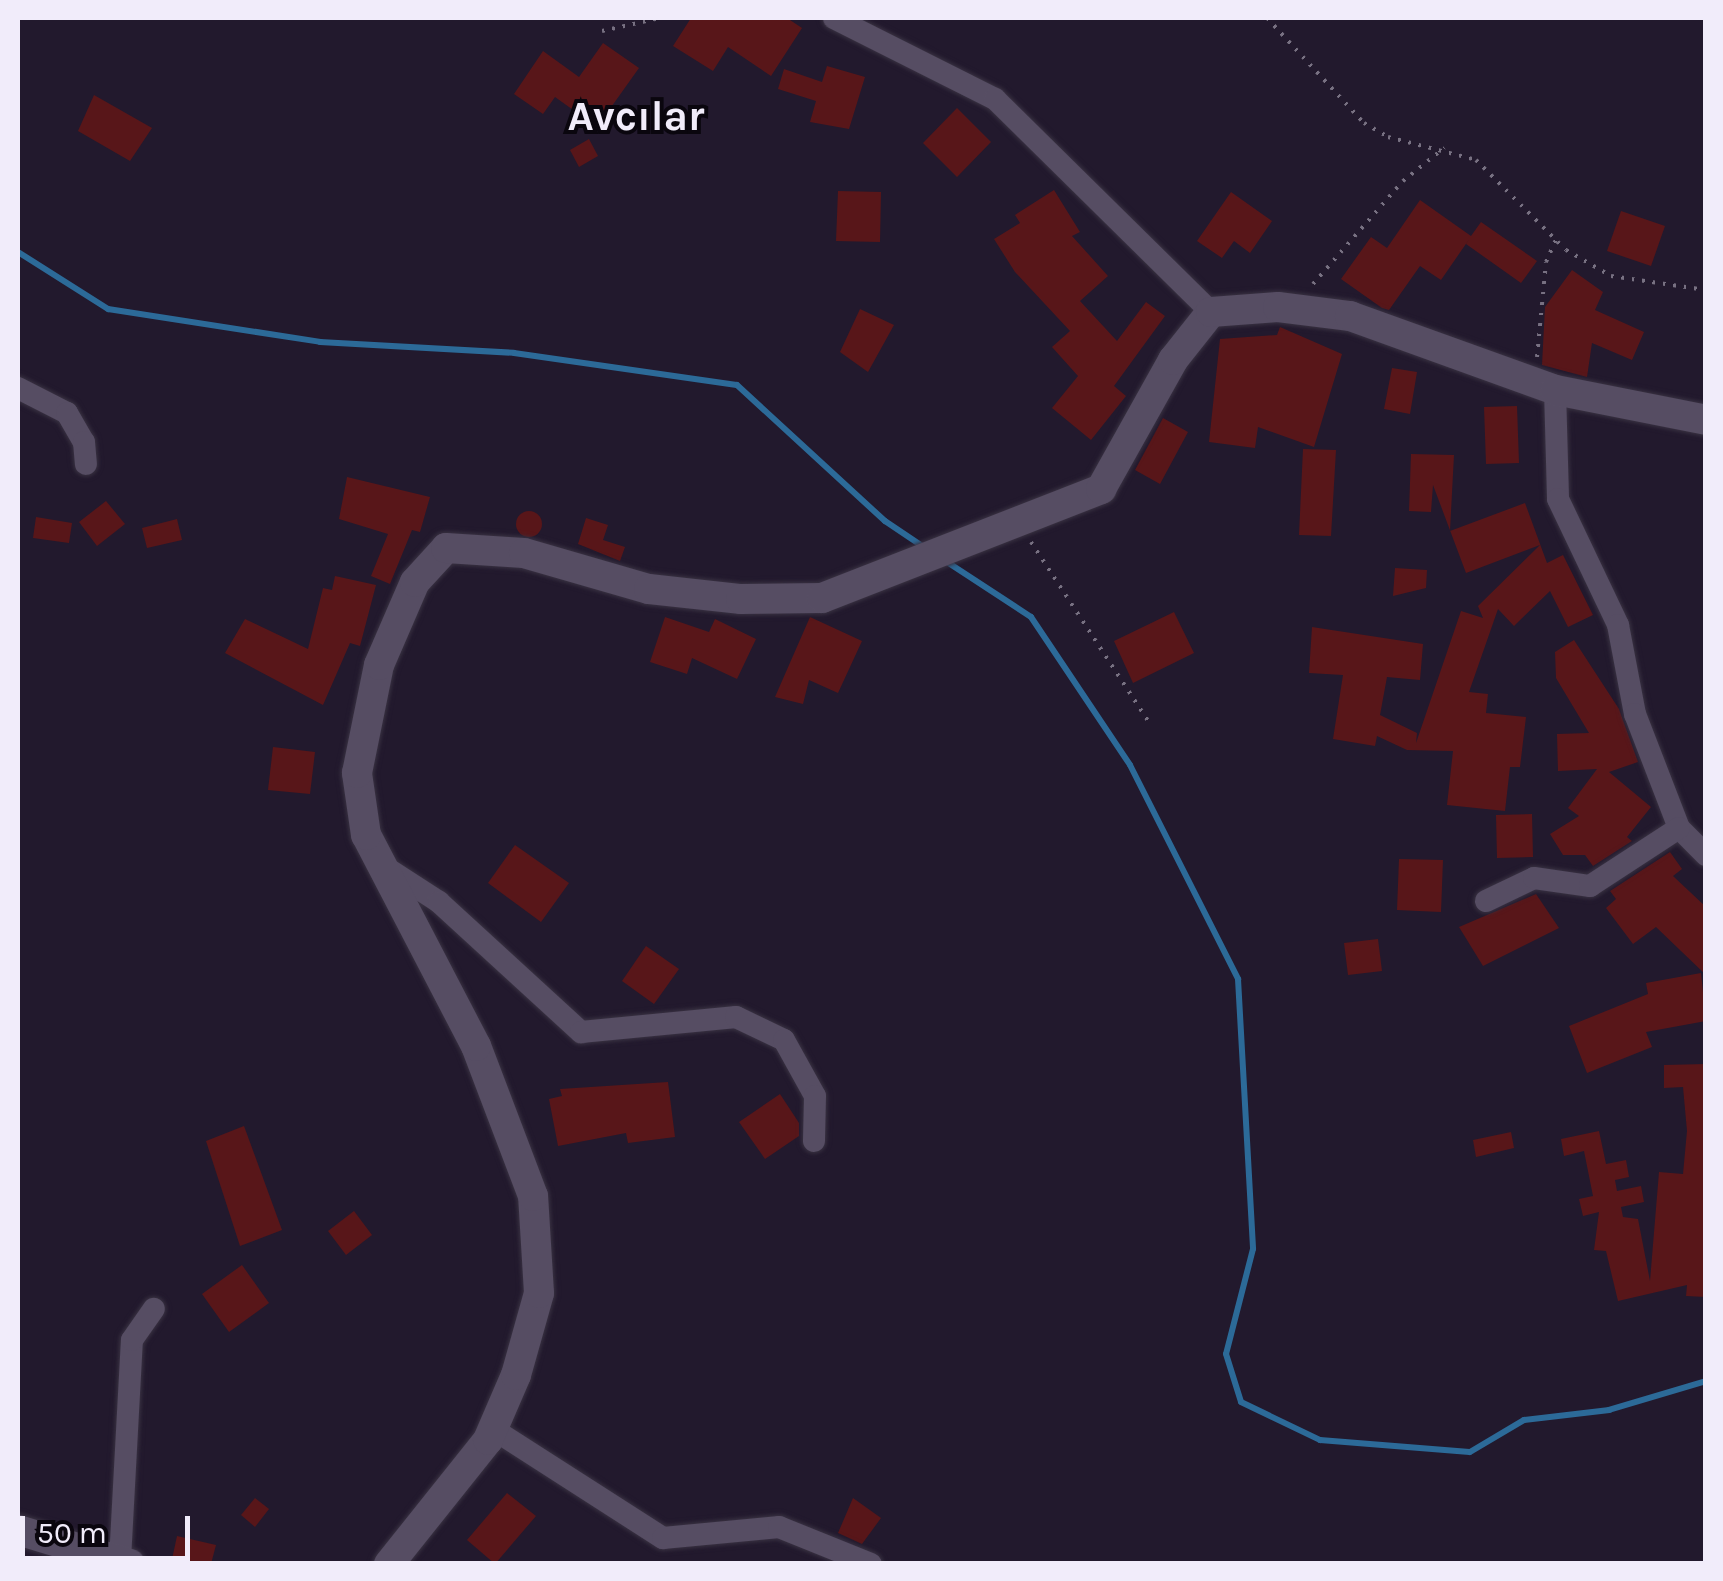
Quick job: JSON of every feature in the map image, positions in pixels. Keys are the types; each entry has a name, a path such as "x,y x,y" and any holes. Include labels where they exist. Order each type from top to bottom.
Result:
{"street":[{"path":"834,18 995,99 1210,312 1290,309 1350,316 1544,386 1706,420"},
{"path":"390,1564 493,1429 539,1292 534,1196 476,1046 366,836 357,774 379,666 415,582 446,548 524,553 649,589 740,599 822,598 887,569 1101,488 1174,360 1210,312"},
{"path":"1544,386 1558,498 1618,625 1635,714 1679,828 1706,854"},
{"path":"18,388 67,414 84,442 86,464"},
{"path":"1486,901 1534,878 1590,886 1679,828"},
{"path":"378,862 439,902 581,1032 736,1017 784,1040 815,1096 814,1142"},
{"path":"18,1530 125,1562 132,1340 154,1309"},
{"path":"493,1429 663,1538 779,1527 870,1564"}],"path":[{"path":"602,31 660,18"},
{"path":"1267,18 1364,123 1388,137 1444,148 1476,160 1556,240 1611,276 1706,290"},
{"path":"1290,309 1403,182 1444,148"},
{"path":"1544,386 1546,262 1556,240"},
{"path":"1018,520 1148,722"}],"building":[{"path":"691,18 787,18 802,28 771,76 728,47 713,71 673,46"},
{"path":"603,43 639,68 597,127 555,97 543,114 514,94 543,51 579,77"},
{"path":"827,66 865,77 849,129 810,122 816,101 778,89 784,69 822,82"},
{"path":"94,95 152,128 130,161 78,131"},
{"path":"957,108 991,142 957,177 923,143"},
{"path":"589,139 598,156 579,167 570,150"},
{"path":"1054,190 1080,232 1072,236 1108,276 1080,301 1117,341 1146,302 1165,316 1114,386 1126,396 1091,440 1052,408 1078,376 1052,347 1070,331 1015,272 994,239 1020,223 1015,215"},
{"path":"838,191 881,192 880,242 836,241"},
{"path":"1231,192 1272,221 1250,253 1234,241 1222,258 1197,241"},
{"path":"1420,200 1471,236 1481,222 1537,261 1521,283 1466,244 1470,238 1441,280 1420,266 1389,310 1382,308 1341,279 1371,237 1387,248"},
{"path":"1621,211 1665,226 1651,266 1607,251"},
{"path":"1572,270 1603,292 1595,310 1644,332 1632,360 1592,343 1587,377 1542,365 1545,307"},
{"path":"860,309 894,325 868,372 840,352"},
{"path":"1280,327 1342,354 1314,447 1258,427 1255,448 1209,442 1220,339 1277,335"},
{"path":"1392,368 1417,372 1410,414 1384,409"},
{"path":"1517,406 1519,463 1486,464 1484,407"},
{"path":"1163,418 1188,432 1160,484 1135,470"},
{"path":"1303,449 1336,450 1331,536 1299,535"},
{"path":"1411,454 1454,455 1450,530 1433,485 1431,512 1409,511"},
{"path":"347,477 430,497 420,532 412,530 390,584 371,576 388,534 339,519"},
{"path":"106,501 125,524 97,546 79,522"},
{"path":"1525,503 1547,563 1563,555 1593,615 1568,627 1550,591 1514,626 1498,609 1469,692 1488,694 1486,713 1526,717 1520,767 1510,767 1505,811 1447,805 1453,751 1407,750 1377,736 1375,746 1333,739 1343,675 1309,673 1312,627 1423,644 1420,680 1387,677 1380,715 1417,733 1416,743 1461,611 1483,618 1478,606 1540,545 1466,573 1450,531"},
{"path":"529,511 538,515 542,524 538,533 529,537 520,533 516,524 520,515"},
{"path":"36,517 72,523 69,543 33,538"},
{"path":"586,518 608,525 603,540 625,547 620,561 578,544"},
{"path":"177,519 182,540 147,548 142,528"},
{"path":"1395,568 1427,570 1426,588 1393,596"},
{"path":"335,576 376,585 360,646 350,643 323,705 225,653 245,619 308,649 323,588 332,590"},
{"path":"1174,612 1194,653 1133,683 1114,641"},
{"path":"665,617 709,632 715,619 756,639 737,679 692,658 687,674 650,662"},
{"path":"810,617 862,641 838,693 809,680 803,704 775,697"},
{"path":"1574,640 1619,709 1638,762 1609,772 1651,807 1627,837 1632,841 1593,866 1585,855 1563,855 1550,834 1579,816 1568,808 1597,769 1558,771 1557,734 1589,733 1556,678 1555,652"},
{"path":"273,747 315,752 310,794 268,790"},
{"path":"1532,814 1533,857 1497,858 1496,815"},
{"path":"515,845 569,883 541,922 488,883"},
{"path":"1670,852 1682,869 1673,876 1706,907 1706,975 1656,927 1633,944 1606,908 1616,899 1610,891"},
{"path":"1399,859 1443,860 1441,912 1397,910"},
{"path":"1536,894 1559,928 1483,966 1459,927"},
{"path":"1378,939 1382,971 1348,975 1344,943"},
{"path":"646,946 679,969 654,1004 622,981"},
{"path":"1701,973 1706,1021 1646,1032 1652,1047 1587,1073 1569,1026 1648,994 1646,983"},
{"path":"1706,1064 1706,1297 1686,1296 1687,1285 1618,1301 1606,1251 1594,1250 1599,1212 1583,1216 1579,1199 1593,1196 1584,1151 1564,1156 1561,1139 1599,1131 1606,1164 1626,1160 1629,1177 1615,1180 1617,1191 1641,1186 1644,1202 1621,1207 1623,1217 1638,1219 1650,1281 1659,1172 1683,1174 1687,1131 1683,1087 1664,1088 1664,1065"},
{"path":"668,1082 675,1137 628,1143 626,1133 558,1146 549,1099 562,1096 560,1089"},
{"path":"780,1094 799,1123 799,1136 765,1159 739,1122"},
{"path":"244,1126 282,1230 240,1246 206,1141"},
{"path":"1511,1132 1514,1148 1476,1157 1473,1140"},
{"path":"354,1211 372,1235 346,1255 328,1231"},
{"path":"242,1265 269,1303 229,1332 202,1294"},
{"path":"507,1493 536,1516 495,1564 467,1540"},
{"path":"255,1498 269,1509 255,1527 241,1515"},
{"path":"853,1498 881,1518 862,1544 838,1533"},
{"path":"177,1536 216,1545 211,1564 171,1564"}],"waterway":[{"path":"18,252 108,309 320,342 514,353 737,385 885,521 925,548"},
{"path":"944,560 1031,617 1130,765 1238,979 1253,1249 1226,1354 1241,1402 1320,1440 1470,1452 1524,1420 1609,1410 1706,1381"}],"district":[{"name":"Avcılar","path":"636,116"}]}
